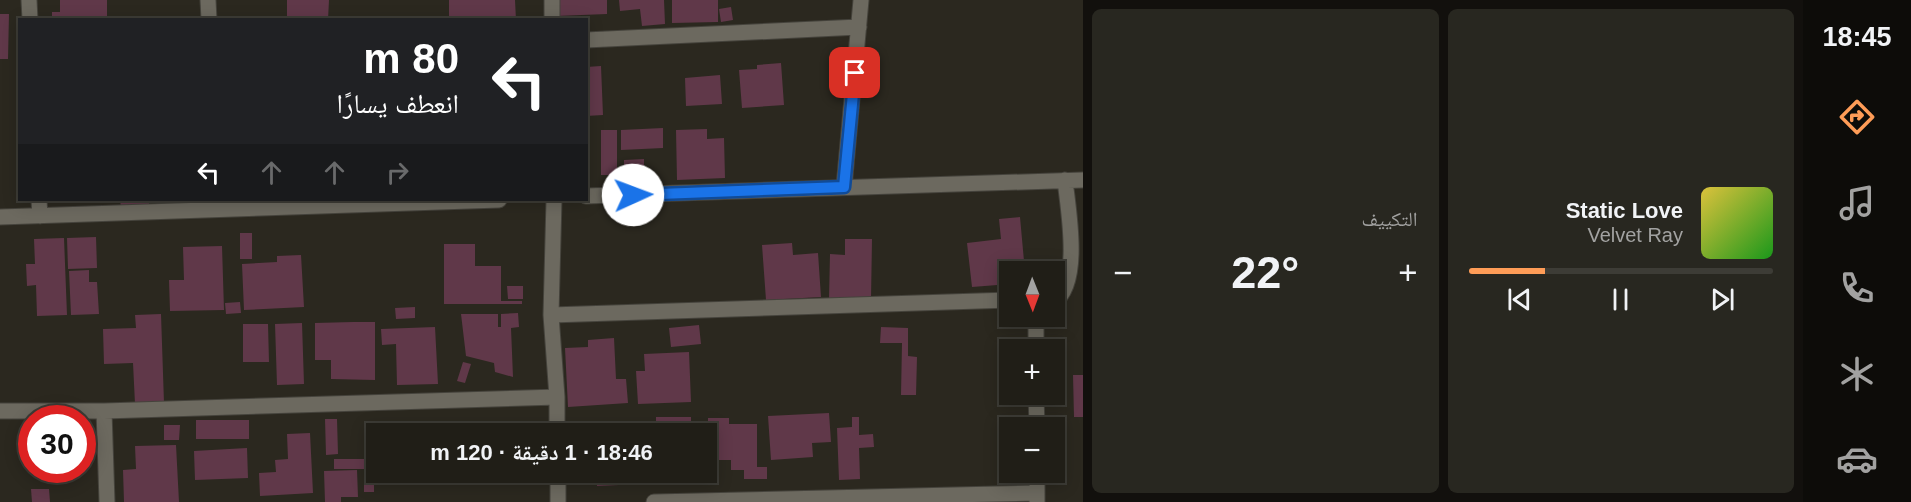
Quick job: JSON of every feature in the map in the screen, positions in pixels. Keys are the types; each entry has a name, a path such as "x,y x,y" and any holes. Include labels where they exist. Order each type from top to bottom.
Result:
{"street":[{"path":"29,0 30,18"},
{"path":"208,0 209,18"},
{"path":"552,0 552,18"},
{"path":"844,187 861,0"},
{"path":"588,40 860,27"},
{"path":"1065,180 1072,252 1071,268 1065,281"},
{"path":"588,196 1083,180"},
{"path":"39,201 40,216"},
{"path":"0,217 212,205 442,201"},
{"path":"554,201 551,315 557,423"},
{"path":"551,315 999,300"},
{"path":"0,411 104,411 557,397"},
{"path":"104,411 107,502"},
{"path":"558,483 558,502"},
{"path":"654,502 1037,497"}],"building":[{"path":"60,0 107,0 107,18 52,18 52,12 60,12"},
{"path":"287,0 329,0 328,18 287,18"},
{"path":"449,0 515,0 516,18 449,18"},
{"path":"556,0 607,0 607,14 556,16"},
{"path":"619,0 664,0 665,24 642,26 640,9 620,11"},
{"path":"672,0 718,0 718,22 672,23"},
{"path":"731,7 733,20 721,22 719,9"},
{"path":"0,14 9,14 8,59 0,59"},
{"path":"781,63 784,105 742,108 739,70 757,69 757,65"},
{"path":"601,66 603,115 588,116 588,67"},
{"path":"720,75 722,104 686,106 685,78"},
{"path":"663,128 663,148 621,150 621,130"},
{"path":"707,129 707,139 724,138 725,178 677,180 676,130"},
{"path":"601,130 617,130 617,175 601,175"},
{"path":"644,159 644,173 624,174 624,160"},
{"path":"120,201 149,201 149,206 121,207"},
{"path":"1020,217 1024,261 999,261 999,285 972,287 967,243 1001,239 999,219"},
{"path":"240,233 252,233 252,259 240,259"},
{"path":"96,237 97,268 68,269 67,238"},
{"path":"64,238 67,315 37,316 36,285 27,286 26,264 35,264 34,239"},
{"path":"845,239 872,239 871,300 829,299 830,254 845,255"},
{"path":"792,243 793,255 818,253 821,297 766,300 762,245"},
{"path":"444,244 475,244 475,266 501,266 501,301 522,301 522,304 444,304"},
{"path":"222,246 224,310 170,311 169,280 184,280 183,247"},
{"path":"301,255 304,307 244,310 242,264 277,262 277,256"},
{"path":"89,270 89,282 97,282 99,314 71,315 69,271"},
{"path":"507,286 523,286 523,299 508,299"},
{"path":"240,302 241,313 226,314 225,303"},
{"path":"415,307 415,318 396,319 395,308"},
{"path":"518,313 519,327 511,328 513,377 495,372 494,363 466,356 461,314 498,314 498,327 501,327 501,314"},
{"path":"161,314 164,403 135,404 133,363 104,364 103,329 136,328 135,315"},
{"path":"375,322 375,380 331,379 331,360 315,360 315,323"},
{"path":"302,323 304,384 277,385 275,324"},
{"path":"243,324 268,324 269,362 243,362"},
{"path":"699,325 701,344 671,347 669,328"},
{"path":"435,327 438,384 397,385 396,344 382,345 381,329"},
{"path":"881,327 908,328 908,356 917,357 916,395 901,395 902,343 880,343"},
{"path":"614,338 616,379 626,379 628,403 568,407 565,348 588,347 588,340"},
{"path":"689,352 691,402 638,404 636,371 645,371 644,354"},
{"path":"463,362 471,364 465,383 457,381"},
{"path":"1073,375 1083,375 1083,417 1074,417"},
{"path":"829,413 831,442 812,443 813,457 771,460 768,416"},
{"path":"656,417 691,417 691,423 656,423"},
{"path":"852,417 859,417 859,435 873,434 874,447 859,448 860,479 839,480 837,428 852,427"},
{"path":"708,418 729,418 729,424 757,424 757,467 767,467 767,479 744,479 744,470 731,470 731,460 717,460 717,423 708,423"},
{"path":"325,419 337,419 338,454 326,455"},
{"path":"196,420 249,420 249,439 196,439"},
{"path":"164,425 180,425 179,440 164,440"},
{"path":"310,433 313,493 260,496 259,473 276,472 275,460 288,459 287,434"},
{"path":"176,445 179,502 124,502 123,470 136,469 135,446"},
{"path":"247,448 248,478 195,480 194,451"},
{"path":"334,459 366,459 366,483 374,483 374,492 364,492 364,469 334,469"},
{"path":"357,470 358,497 341,497 341,502 325,502 324,471"},
{"path":"597,483 619,483 619,485 597,486"},
{"path":"31,489 49,489 50,502 32,502"}],"route":[{"path":"633,195 844,187 855,73"}]}
